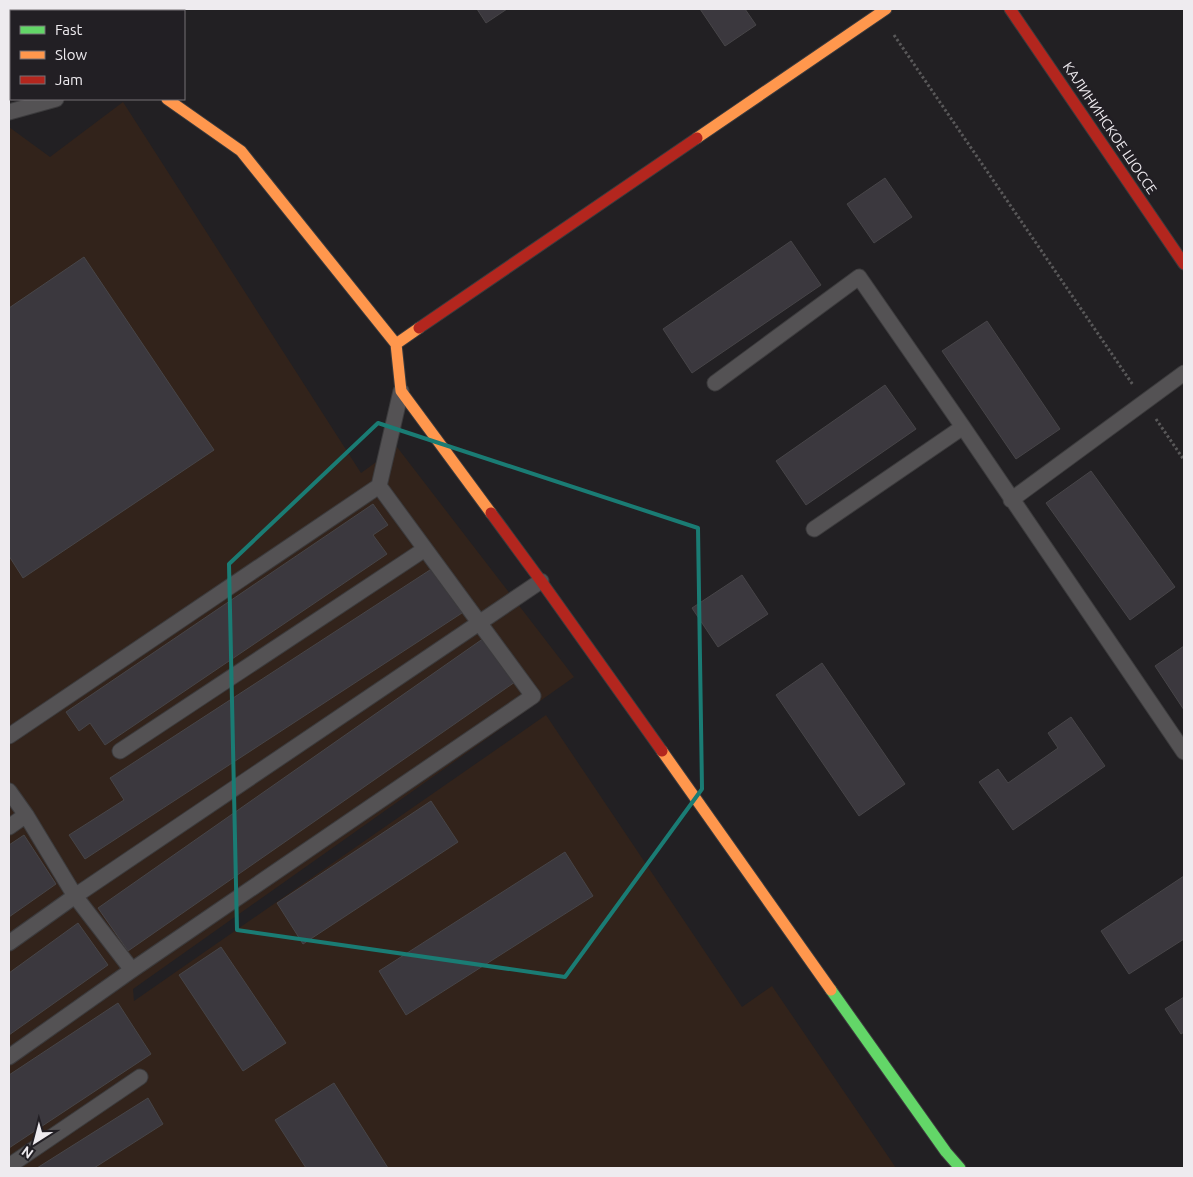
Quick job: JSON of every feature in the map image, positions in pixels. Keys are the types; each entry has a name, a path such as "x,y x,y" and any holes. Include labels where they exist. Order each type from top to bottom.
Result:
{"street":[{"name":"КАЛИНИНСКОЕ ШОССЕ","path":"1010,9 1184,264"},
{"path":"396,344 883,11"},
{"path":"168,100 241,151 396,344 400,391 541,581 934,1136 960,1168"}],"lane":[{"path":"9,112 52,100"},
{"path":"715,383 859,277 1184,752"},
{"path":"1011,500 1184,373"},
{"path":"9,736 379,486 400,391"},
{"path":"814,529 963,427"},
{"path":"9,1057 132,970 533,696 379,486"},
{"path":"120,751 425,549"},
{"path":"9,943 75,896 541,581"},
{"path":"9,791 26,815 75,896 132,970"},
{"path":"9,827 26,815"},
{"path":"9,1166 140,1077"}],"path":[{"path":"883,11 1184,460"}],"highlighted area":[{"path":"378,423 698,528 702,789 565,977 237,930 229,564"}],"shaded area":[{"path":"123,102 361,473 397,447 574,677 133,989 134,1001 546,715 742,1007 772,986 896,1168 9,1168 9,127 50,157"}],"building":[{"path":"477,9 507,9 486,23"},
{"path":"700,9 745,9 756,25 725,46"},
{"path":"885,178 912,217 874,243 847,204"},
{"path":"791,241 821,285 692,373 663,329"},
{"path":"84,257 214,450 23,578 9,556 9,308"},
{"path":"987,321 1060,429 1016,459 942,351"},
{"path":"885,385 916,429 806,505 776,461"},
{"path":"1091,471 1175,587 1130,620 1046,503"},
{"path":"373,504 388,525 373,535 387,554 105,745 90,723 79,731 66,712"},
{"path":"433,568 462,613 85,859 69,835 124,800 110,778"},
{"path":"742,575 768,614 718,647 692,608"},
{"path":"484,638 515,682 128,951 98,908"},
{"path":"1184,646 1184,710 1155,666"},
{"path":"822,663 905,784 859,816 776,695"},
{"path":"1071,717 1105,766 1013,830 979,782 998,769 1008,783 1058,748 1048,733"},
{"path":"431,801 458,842 303,944 277,903"},
{"path":"24,835 56,884 9,917 9,845"},
{"path":"565,852 593,896 406,1015 379,971"},
{"path":"1184,876 1184,939 1129,974 1101,931"},
{"path":"78,923 108,965 9,1035 9,973"},
{"path":"221,947 286,1043 243,1071 179,975"},
{"path":"1184,997 1184,1032 1181,1034 1165,1009"},
{"path":"118,1003 151,1054 9,1148 9,1075"},
{"path":"334,1083 388,1168 306,1168 275,1120"},
{"path":"148,1098 163,1124 94,1168 37,1168"}],"traffic: fast":[{"path":"831,990 946,1152 960,1168"}],"traffic: slow":[{"path":"697,138 886,9"},
{"path":"168,100 241,151 396,344 419,328"},
{"path":"396,344 401,391 491,513"},
{"path":"662,751 831,990"}],"traffic: jam":[{"path":"1010,9 1184,264"},
{"path":"419,328 697,138"},
{"path":"491,513 662,751"}]}
